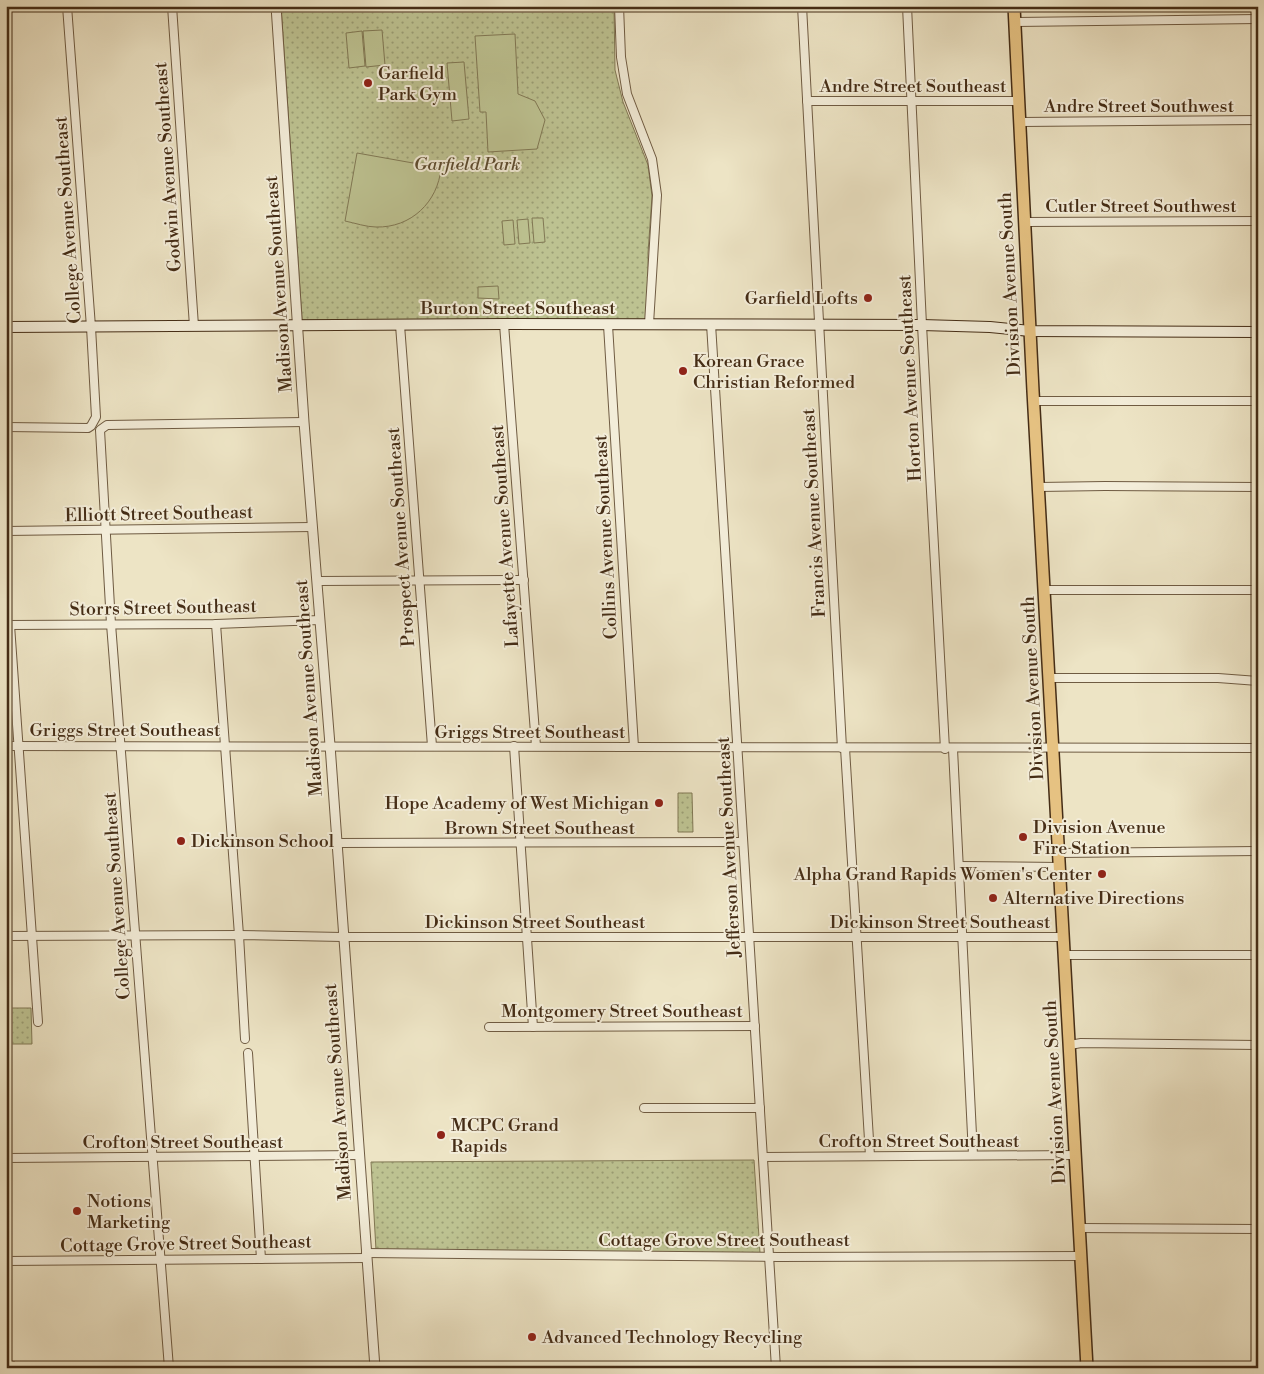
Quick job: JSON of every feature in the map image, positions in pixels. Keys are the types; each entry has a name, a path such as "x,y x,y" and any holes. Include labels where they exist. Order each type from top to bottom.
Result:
{"main road":[{"name":"Division Avenue South","path":"1014,6 1024,222 1087,1368"},
{"name":"Burton Street Southeast","path":"6,327 711,324 922,325 1030,331 1258,332"}],"street":[{"name":"College Avenue Southeast","path":"6,427 88,428 92,426 96,417 67,6"},
{"name":"Godwin Avenue Southeast","path":"172,6 194,326"},
{"name":"Madison Avenue Southeast","path":"276,6 304,422 330,745 342,937 374,1368"},
{"path":"619,6 621,57 627,94 652,159 658,195 649,324"},
{"name":"Francis Avenue Southeast","path":"802,6 818,325 870,1156"},
{"name":"Horton Avenue Southeast","path":"907,6 922,325 949,749 959,866 973,1155"},
{"path":"1016,22 1258,19"},
{"name":"Andre Street Southeast","path":"807,101 1019,101"},
{"name":"Andre Street Southwest","path":"1020,122 1258,120"},
{"name":"Cutler Street Southwest","path":"1024,222 1258,221"},
{"name":"Lafayette Avenue Southeast","path":"504,324 536,746"},
{"name":"Jefferson Avenue Southeast","path":"711,324 776,1368"},
{"name":"Prospect Avenue Southeast","path":"400,325 432,746"},
{"name":"Collins Avenue Southeast","path":"608,325 634,747"},
{"path":"1034,401 1258,401"},
{"name":"College Avenue Southeast","path":"169,1368 111,624 100,434 102,427 107,425 304,422"},
{"path":"1039,487 1258,487"},
{"name":"Elliott Street Southeast","path":"6,531 312,527"},
{"path":"317,581 524,580"},
{"path":"1045,590 1258,590"},
{"name":"Storrs Street Southeast","path":"8,625 216,624 320,620"},
{"path":"216,624 226,745 245,1039"},
{"path":"8,625 19,746 38,1022"},
{"path":"1050,678 1218,678 1258,681"},
{"name":"Griggs Street Southeast","path":"6,746 330,745 949,749 1258,748"},
{"path":"514,746 534,1026"},
{"name":"Brown Street Southeast","path":"336,843 743,842"},
{"path":"1059,853 1258,851"},
{"path":"959,866 1060,867"},
{"name":"Dickinson Street Southeast","path":"6,936 1064,937"},
{"path":"1065,955 1258,955"},
{"name":"Montgomery Street Southeast","path":"489,1027 755,1026"},
{"path":"1070,1045 1081,1043 1258,1044"},
{"path":"248,1053 262,1258"},
{"path":"644,1108 760,1108"},
{"name":"Crofton Street Southeast","path":"6,1158 359,1155"},
{"name":"Crofton Street Southeast","path":"763,1156 1076,1155"},
{"path":"1079,1228 1258,1229"},
{"name":"Cottage Grove Street Southeast","path":"6,1261 160,1260 366,1255 1082,1256"}],"green space":[{"name":"Garfield Park","path":"281,6 614,6 615,70 623,102 648,165 652,196 648,253 649,321 302,320"},
{"path":"382,30 385,65 366,67 363,31"},
{"path":"362,31 365,66 349,68 346,33"},
{"path":"515,34 518,94 535,101 545,120 537,149 488,152 486,112 480,112 475,36"},
{"path":"464,62 469,119 452,121 447,63"},
{"path":"357,153 441,168 439,180 428,202 420,211 400,223 376,227 345,221"},
{"path":"532,218 543,218 545,242 534,243"},
{"path":"528,219 530,243 519,244 517,220"},
{"path":"513,220 515,244 504,245 502,221"},
{"path":"498,286 499,299 478,298 478,287"},
{"path":"678,793 692,793 693,832 678,832"},
{"path":"6,1008 31,1008 32,1044 6,1044"},
{"path":"754,1160 760,1253 376,1250 371,1162"}],"railway":[{"path":"6,1362 84,1367 198,1368"}],"place":[{"name":"Garfield Park Gym","path":"368,83"},
{"name":"Garfield Lofts","path":"868,298"},
{"name":"Korean Grace Christian Reformed","path":"683,371"},
{"name":"Hope Academy of West Michigan","path":"659,803"},
{"name":"Division Avenue Fire Station","path":"1023,837"},
{"name":"Dickinson School","path":"181,841"},
{"name":"Alpha Grand Rapids Women's Center","path":"1102,874"},
{"name":"Alternative Directions","path":"993,898"},
{"name":"MCPC Grand Rapids","path":"441,1135"},
{"name":"Notions Marketing","path":"77,1211"},
{"name":"Advanced Technology Recycling","path":"532,1337"}]}
